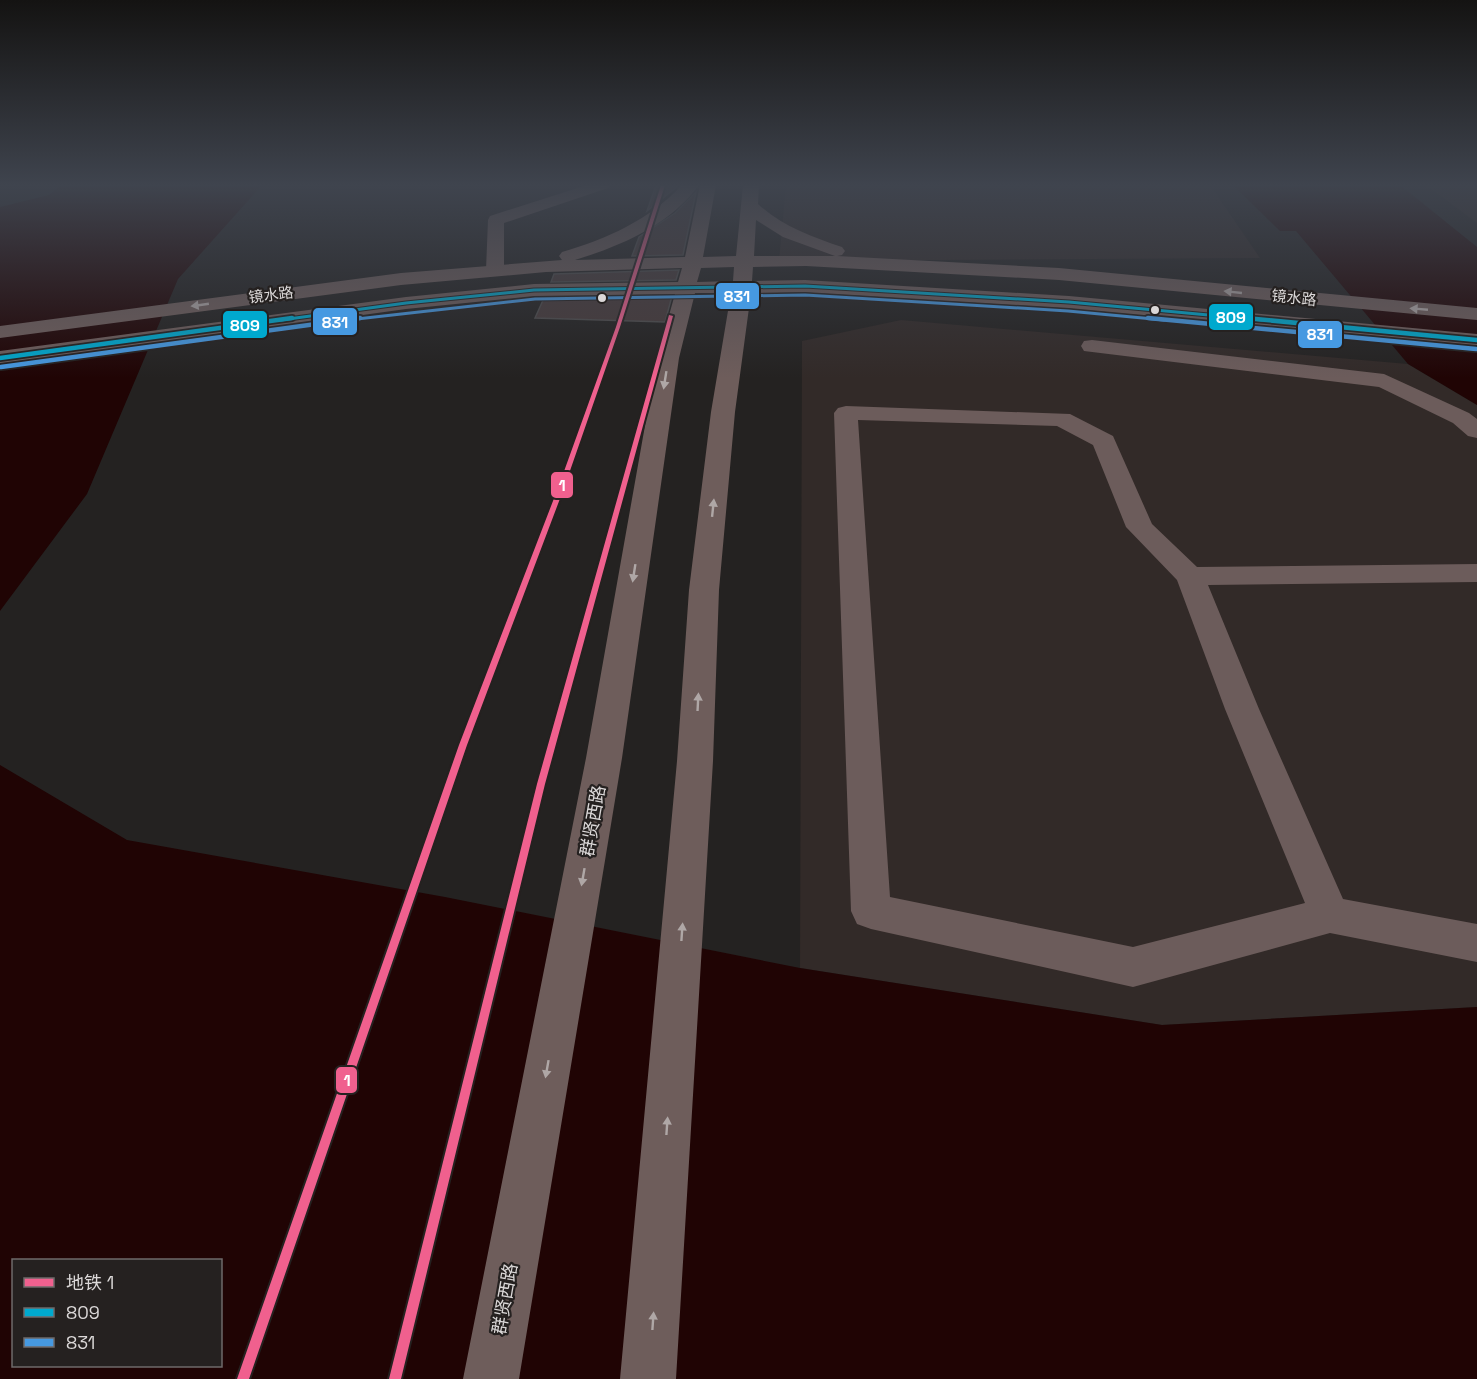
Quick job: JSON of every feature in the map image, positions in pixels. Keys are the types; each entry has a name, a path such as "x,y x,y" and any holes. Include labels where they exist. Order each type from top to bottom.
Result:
{"main road":[{"path":"521,268 589,249"},
{"name":"群贤西路","path":"491,1379 604,758 668,358 695,249"},
{"path":"648,1379 695,761 704,590 723,412 745,249"},
{"path":"837,249 891,264"},
{"name":"镜水路","path":"0,332 401,279 495,270 521,268 690,275 743,274 806,260 1059,274 1477,314"},
{"name":"镜水路","path":"743,274 804,286 1070,302 1477,340"},
{"name":"镜水路","path":"0,358 406,303 690,275"}],"street":[{"path":"495,249 495,270"},
{"path":"1092,346 1384,381 1461,418 1477,431"},
{"path":"1330,915 1242,709 1190,576 1140,527 1104,441 1062,419 846,412 871,911 1133,967 1330,915 1477,943"},
{"path":"1190,576 1477,573"}],"shaded area":[{"path":"0,249 204,249 178,279 87,494 0,611"},
{"path":"780,249 1254,249 1260,258 779,261"},
{"path":"1311,249 1477,249 1477,405 1408,364"},
{"path":"901,320 1408,364 1477,405 1477,1007 1162,1025 800,968 802,341"},
{"path":"0,765 127,840 445,897 800,968 1162,1025 1477,1007 1477,1379 0,1379"}],"building":[{"path":"634,249 684,249 683,255 632,256"},
{"path":"679,270 676,280 551,282 554,274"},
{"path":"672,296 665,322 535,318 544,298"}],"metro line":[{"name":"1","path":"243,1379 463,745 561,488 618,327 643,249"},
{"name":"1","path":"395,1379 541,784 671,316"}],"transit line":[{"name":"809","path":"0,358 406,303 534,290 805,286 1069,302 1477,340"},
{"name":"831","path":"1,367 407,312 535,299 805,295 1068,311 1476,349"}]}
